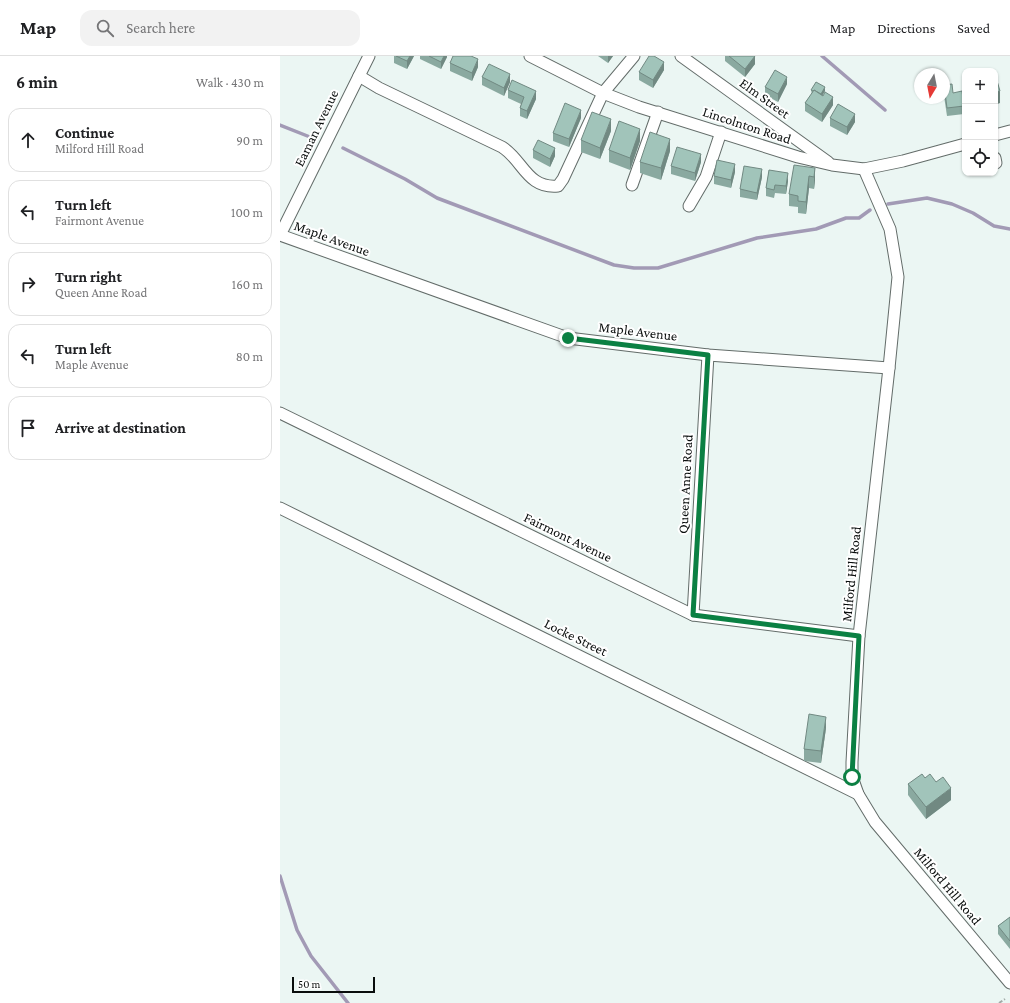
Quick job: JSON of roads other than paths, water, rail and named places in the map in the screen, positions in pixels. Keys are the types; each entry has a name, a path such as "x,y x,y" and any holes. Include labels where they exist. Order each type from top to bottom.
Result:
{"street":[{"name":"Eaman Avenue","path":"280,236 369,56"},
{"name":"Lincolnton Road","path":"530,56 603,93 798,157 832,165 864,169 903,161 962,145"},
{"path":"359,76 379,88 502,147 510,152 526,173 540,183 549,186 558,186 563,179 603,93 634,56"},
{"name":"Elm Street","path":"681,56 832,165"},
{"path":"632,185 658,112"},
{"path":"998,135 1010,131"},
{"path":"689,206 706,177 721,132"},
{"name":"Milford Hill Road","path":"864,169 890,228 898,277 859,636 852,777 858,794 875,822 1010,983"},
{"name":"Maple Avenue","path":"280,236 568,338 708,355 889,368"},
{"name":"Queen Anne Road","path":"693,615 708,355"},
{"name":"Fairmont Avenue","path":"280,413 693,615 859,636"},
{"name":"Locke Street","path":"280,508 858,794"}],"waterway":[{"path":"822,56 885,110"},
{"path":"280,125 310,137"},
{"path":"343,148 405,179 437,198 614,265 634,268 658,268 757,238 816,229 846,218 859,218 870,210"},
{"path":"888,204 927,198 952,204 973,213 994,226 1010,229"},
{"path":"280,876 297,930 311,956 348,1003"}]}
